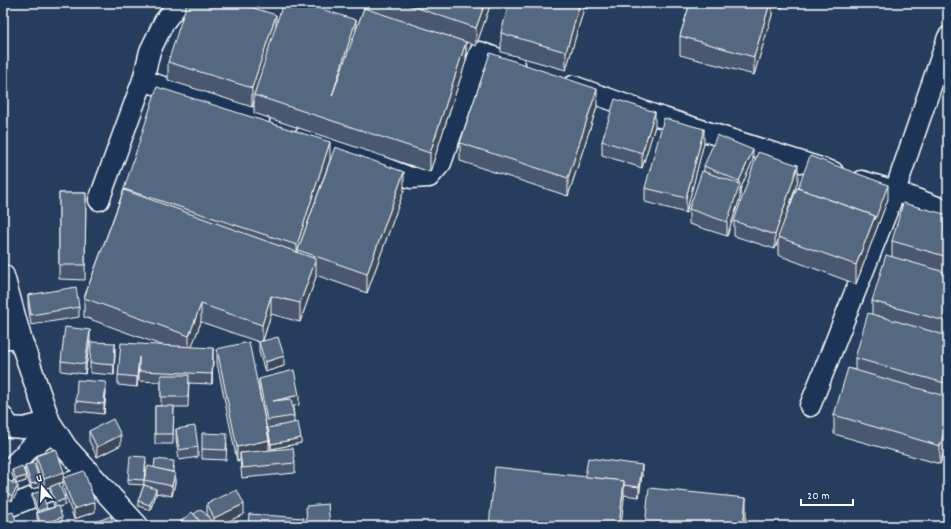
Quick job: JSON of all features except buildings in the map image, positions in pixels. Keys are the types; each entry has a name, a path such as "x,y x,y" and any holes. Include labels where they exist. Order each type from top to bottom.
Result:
{"highway":[{"path":"3,276 10,339 51,427 89,475 137,526"}],"street":[{"path":"99,200 143,80 150,51 164,22 179,3"},
{"path":"810,406 895,191 948,37"},
{"path":"143,80 282,128 411,178 429,177 442,163 480,52 531,70"},
{"path":"552,78 654,115 895,191 948,211"},
{"path":"3,417 10,427 51,427"},
{"path":"3,476 51,427"},
{"path":"3,509 89,475"}]}
